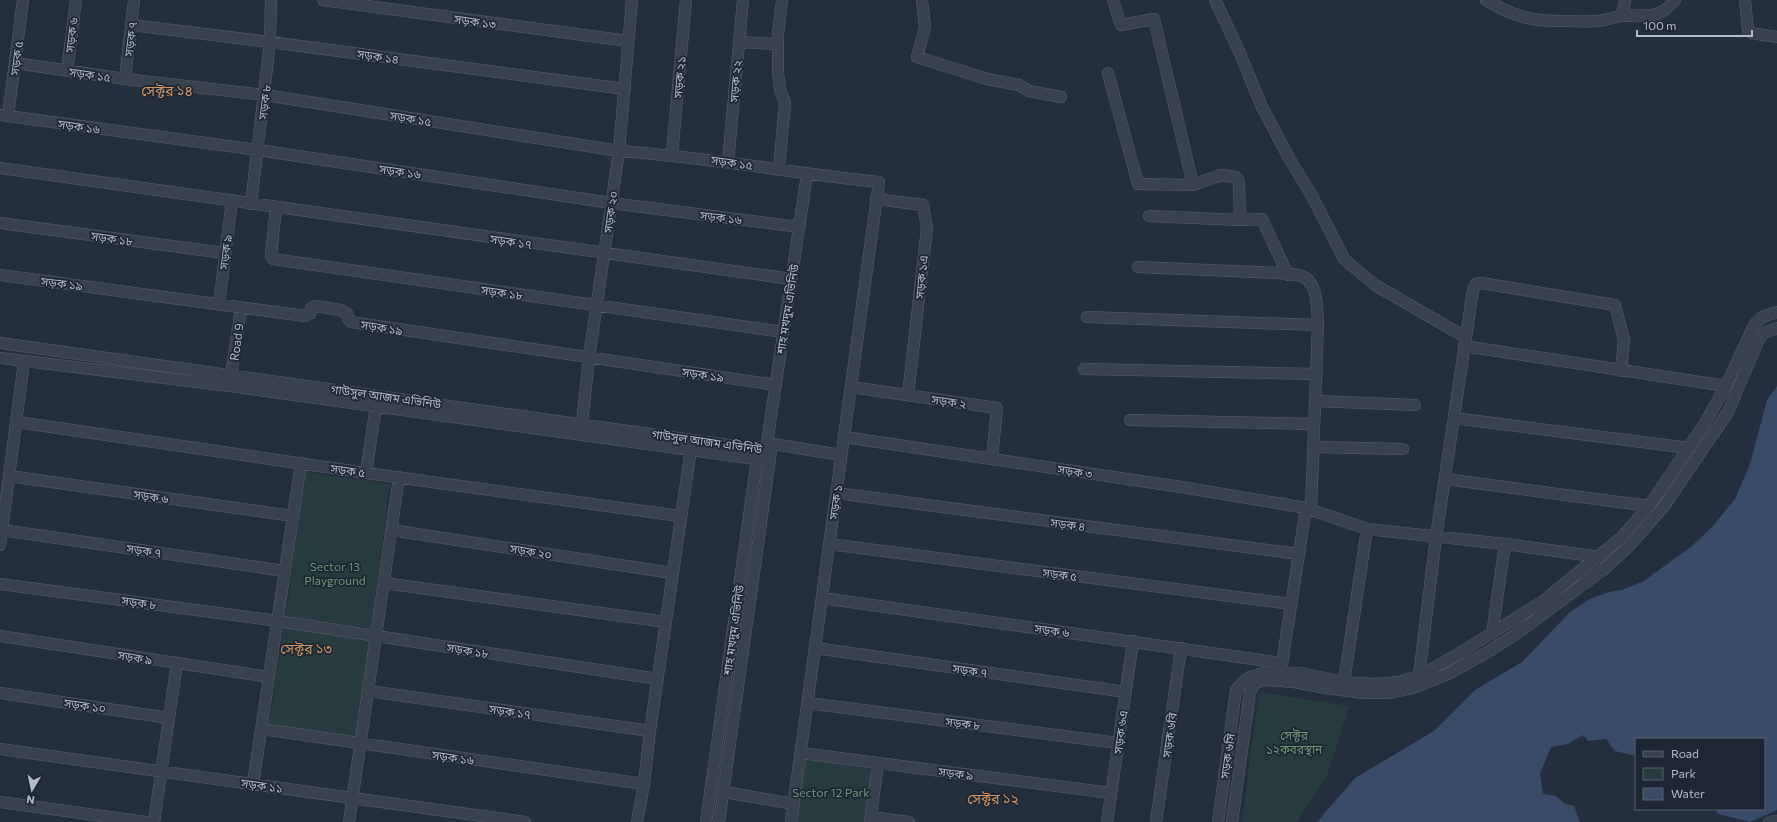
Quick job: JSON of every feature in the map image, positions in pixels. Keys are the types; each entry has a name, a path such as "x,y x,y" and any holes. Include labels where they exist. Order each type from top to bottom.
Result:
{"street":[{"name":"সড়ক ৫","path":"4,116 15,63 23,0"},
{"name":"সড়ক ৬","path":"67,70 76,0"},
{"name":"সড়ক ৭","path":"125,79 134,0"},
{"name":"সড়ক ৮","path":"251,204 270,42 271,0"},
{"name":"সড়ক ১৩","path":"323,0 628,41"},
{"name":"সড়ক ২০","path":"582,423 596,305 619,151 632,0"},
{"name":"সড়ক ২১","path":"672,154 686,0"},
{"name":"সড়ক ২২","path":"728,162 743,0"},
{"path":"779,169 785,103 780,89 778,72 778,44 782,0"},
{"path":"922,0 925,27 917,57 987,79 1019,85 1029,91 1061,97"},
{"path":"1113,0 1121,26 1154,19 1193,185"},
{"path":"1215,0 1239,51 1262,107 1289,158 1312,196 1344,259 1375,284 1465,342 1621,371 1726,386"},
{"path":"1486,0 1505,11 1541,21 1597,21 1622,16 1633,17 1656,15 1667,9 1675,0"},
{"path":"1622,16 1625,0"},
{"path":"1745,0 1748,31 1751,33 1777,37"},
{"name":"সড়ক ১৪","path":"131,25 625,89"},
{"path":"739,42 778,44"},
{"name":"সড়ক ১৫","path":"15,63 125,79 264,95 619,151 672,154 807,174 879,182"},
{"path":"1108,73 1138,184 1193,185 1222,175 1236,177 1239,181 1240,220"},
{"name":"সড়ক ১৬","path":"4,116 258,150 611,202 800,227"},
{"name":"সড়ক ১৭","path":"0,168 604,254 791,279"},
{"name":"শাহ মখদুম এভিনিউ","path":"706,822 737,602 776,385 807,174"},
{"name":"সড়ক ১","path":"791,822 879,182"},
{"name":"সড়ক ১এ","path":"876,199 923,205 926,228 908,395"},
{"name":"সড়ক ৯","path":"219,304 224,253 232,200"},
{"name":"সড়ক ১৮","path":"276,207 271,256 273,259 783,332"},
{"path":"1150,216 1240,220 1262,219 1288,275"},
{"name":"সড়ক ১৮","path":"0,223 224,253"},
{"path":"1138,267 1300,275 1310,283 1317,301 1318,325 1316,401 1308,509 1299,554 1281,667"},
{"name":"সড়ক ১৯","path":"0,275 305,316 310,314 311,308 315,306 341,310 348,315 348,319 351,322 776,385"},
{"path":"1419,676 1436,537 1473,290 1476,284 1481,283 1615,305 1624,340 1621,371"},
{"name":"Road 9","path":"231,375 241,308"},
{"path":"1252,682 1270,671 1281,667 1344,682 1375,684 1399,682 1419,676 1492,634 1542,602 1600,557 1622,537 1649,506 1690,448 1726,386 1754,325 1762,317 1777,312"},
{"path":"1088,318 1318,325"},
{"path":"1252,682 1281,680 1342,690 1390,693 1416,687 1448,674 1513,636 1603,570 1636,539 1664,506 1728,412 1759,339 1764,333 1777,328"},
{"name":"গাউসুল আজম এভিনিউ","path":"0,344 231,375 376,400 690,449 765,452"},
{"name":"গাউসুল আজম এভিনিউ","path":"0,358 230,386 376,400 582,423 765,452"},
{"path":"0,545 24,362"},
{"path":"1084,368 1317,374"},
{"name":"সড়ক ২","path":"851,387 996,408 992,458"},
{"path":"366,473 376,400"},
{"path":"1316,401 1415,405"},
{"path":"1454,418 1690,448"},
{"path":"1130,420 1314,424"},
{"name":"সড়ক ৫","path":"17,422 366,473 680,516"},
{"name":"সড়ক ৩","path":"844,437 1181,487 1308,509 1367,529 1505,544 1600,557"},
{"path":"1313,447 1403,449"},
{"path":"637,822 644,784 650,731 690,449"},
{"path":"765,452 841,455"},
{"name":"শাহ মখদুম এভিনিউ","path":"720,822 750,604 765,452"},
{"path":"253,784 302,463"},
{"name":"সড়ক ৬","path":"9,476 293,516"},
{"path":"350,822 378,636 399,477"},
{"path":"1445,479 1649,506"},
{"name":"সড়ক ৪","path":"836,493 1299,554"},
{"path":"1344,682 1367,529"},
{"name":"সড়ক ৭","path":"2,530 285,571"},
{"name":"সড়ক ২০","path":"391,530 672,573"},
{"name":"সড়ক ৫","path":"829,544 1291,604"},
{"path":"1492,634 1505,544"},
{"path":"384,583 666,622"},
{"name":"সড়ক ৮","path":"0,584 278,621"},
{"name":"সড়ক ৬","path":"822,598 1250,658 1281,667"},
{"path":"737,602 750,604"},
{"name":"সড়ক ১৮","path":"278,621 658,679"},
{"name":"সড়ক ৯","path":"0,636 269,678"},
{"name":"সড়ক ৬এ","path":"1107,822 1133,641"},
{"name":"সড়ক ৭","path":"815,648 1126,692"},
{"name":"সড়ক ৬বি","path":"1156,822 1181,648"},
{"path":"1250,658 1252,682"},
{"path":"154,822 177,663"},
{"name":"সড়ক ৬সি","path":"1218,822 1236,690 1252,682"},
{"name":"সড়ক ৬সি","path":"1232,822 1252,682"},
{"name":"সড়ক ১৭","path":"369,691 650,731"},
{"name":"সড়ক ১০","path":"0,693 169,718"},
{"name":"সড়ক ৮","path":"808,703 1118,743"},
{"name":"সড়ক ১৬","path":"262,729 644,784"},
{"name":"সড়ক ১১","path":"0,749 525,822"},
{"name":"সড়ক ৯","path":"801,753 1111,794"},
{"path":"878,764 871,820 909,822"},
{"path":"724,792 794,804"},
{"path":"1221,796 1235,798"},
{"path":"0,802 146,822"},
{"path":"709,802 722,804"},
{"path":"1768,822 1777,822"}],"green space":[{"name":"Sector 13 Playground","path":"305,472 390,484 371,628 286,616"},
{"path":"284,627 372,640 358,738 269,725"},
{"name":"সেক্টর ১২কবরস্থান","path":"1261,692 1349,706 1327,776 1297,822 1242,822 1258,697"},
{"name":"Sector 12 Park","path":"805,759 872,769 864,822 795,822"}],"water":[{"path":"1777,386 1777,810 1750,822 1718,814 1716,810 1765,810 1765,738 1635,738 1635,756 1615,751 1606,739 1588,741 1583,735 1568,744 1551,747 1540,774 1543,794 1556,796 1565,804 1574,806 1580,822 1317,822 1355,778 1434,731 1475,690 1522,662 1570,612 1592,598 1609,592 1622,590 1644,581 1692,546 1711,528 1735,499 1750,464 1767,400"}],"district":[{"name":"সেক্টর ১৪","path":"167,90"},
{"name":"সেক্টর ১৩","path":"306,648"},
{"name":"সেক্টর ১২","path":"993,798"}]}
